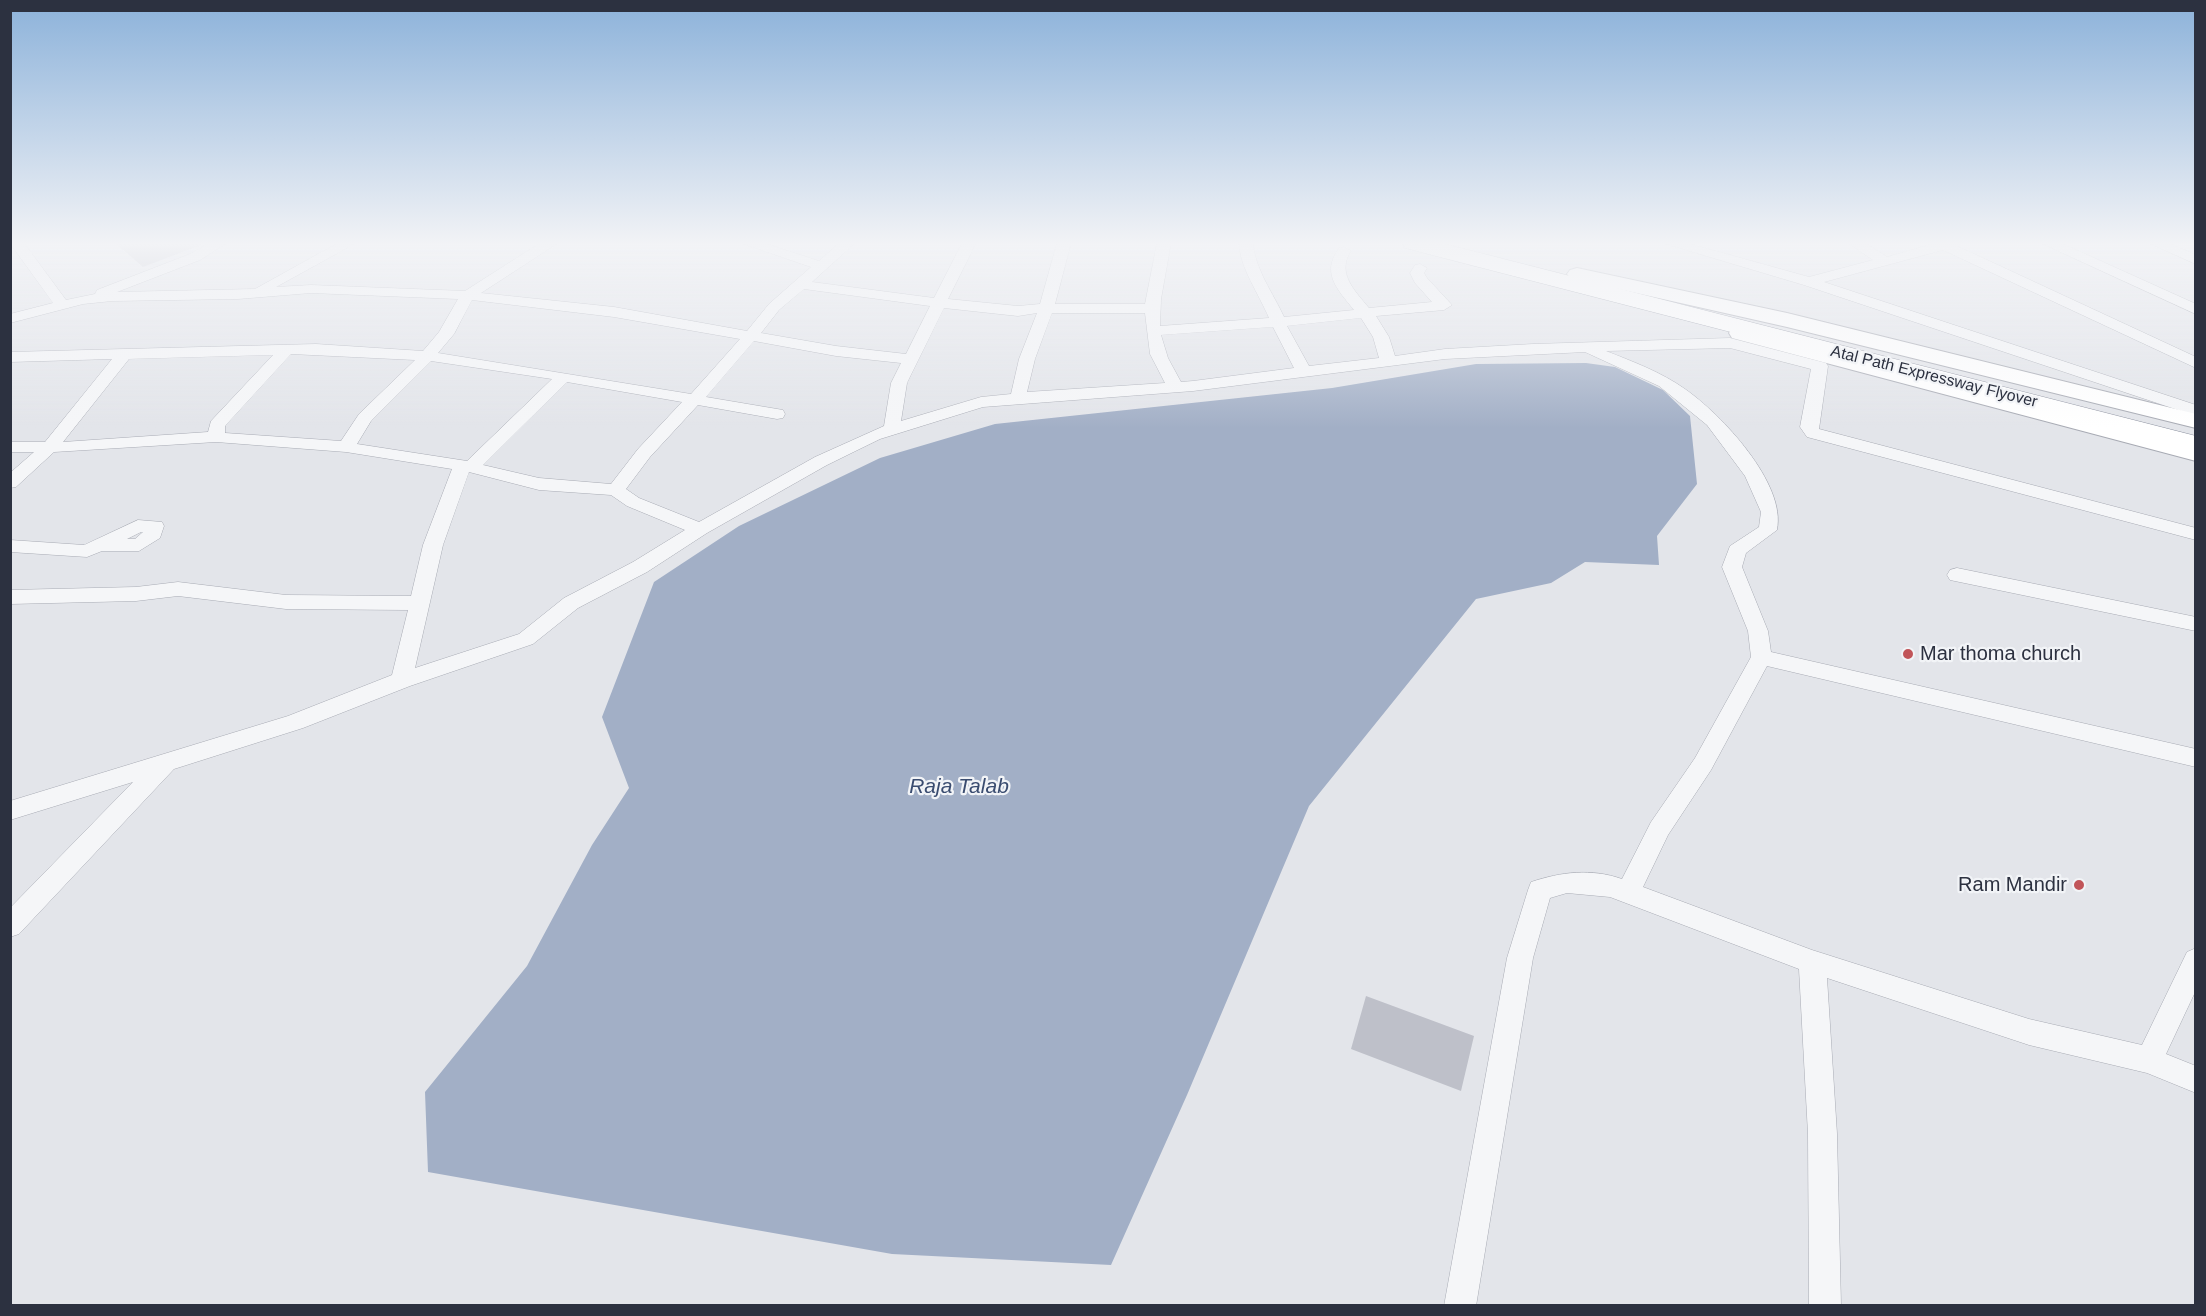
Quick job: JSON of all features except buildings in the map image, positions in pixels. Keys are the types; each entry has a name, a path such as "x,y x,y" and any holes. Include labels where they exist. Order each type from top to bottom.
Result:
{"highway":[{"name":"Atal Path Expressway Flyover","path":"1674,304 2196,430"},
{"name":"Atal Path Expressway Flyover","path":"1732,319 2196,444"}],"street":[{"path":"10,320 68,304"},
{"path":"345,447 365,418 405,381 446,334 462,304"},
{"path":"544,304 614,312 836,351 911,359"},
{"path":"616,490 644,453 778,304"},
{"path":"893,429 893,412 899,383 938,304"},
{"path":"967,304 1018,311 1045,308 1152,309"},
{"path":"1018,399 1022,370 1046,304"},
{"path":"1153,304 1158,354 1176,387"},
{"path":"1270,304 1277,323 1305,373"},
{"path":"1358,304 1386,346 1388,363"},
{"path":"1154,331 1199,330 1277,323 1443,304"},
{"path":"1655,304 1844,362 2196,454"},
{"path":"1705,304 1786,320 2196,421"},
{"path":"1876,304 2196,411"},
{"path":"2073,304 2196,363"},
{"path":"10,332 31,315"},
{"path":"10,811 296,722 402,680 526,639 572,603 640,567 820,461 874,435 981,402 1176,387 1388,363 1445,354 1730,343 1820,366 1809,427 1813,433 2196,534"},
{"path":"1582,348 1666,383 1701,409 1729,441 1750,471 1770,514 1768,530 1737,550 1732,567 1745,604 1758,631 1761,657 1703,764 1659,829 1628,892"},
{"path":"216,437 217,425 285,350"},
{"path":"10,357 285,350 427,356 777,414"},
{"path":"10,483 50,447 124,355"},
{"path":"402,680 433,545 466,466 563,377"},
{"path":"10,447 50,447 216,437 345,447 466,466 538,484 616,490 633,502 700,530"},
{"path":"10,546 87,551 102,545"},
{"path":"1957,575 2196,624"},
{"path":"10,597 136,594 178,589 286,602 420,603"},
{"path":"1761,657 2196,758"},
{"path":"10,926 167,762"},
{"path":"1460,1305 1520,958 1540,890 1567,882 1611,886 1812,962 2030,1032 2149,1060 2196,1080"},
{"path":"2149,1060 2196,960"},
{"path":"1812,962 1819,1040 1826,1215 1825,1305"}],"water":[{"name":"Raja Talab","path":"1586,363 1615,367 1663,390 1690,416 1697,484 1657,536 1659,565 1585,562 1551,583 1476,599 1309,806 1187,1095 1111,1265 892,1254 428,1172 425,1092 527,966 592,845 629,788 602,717 654,582 739,526 880,458 995,424 1332,388 1476,364"}],"place":[{"name":"Mar thoma church","path":"1908,654"},
{"name":"Ram Mandir","path":"2079,885"}]}
